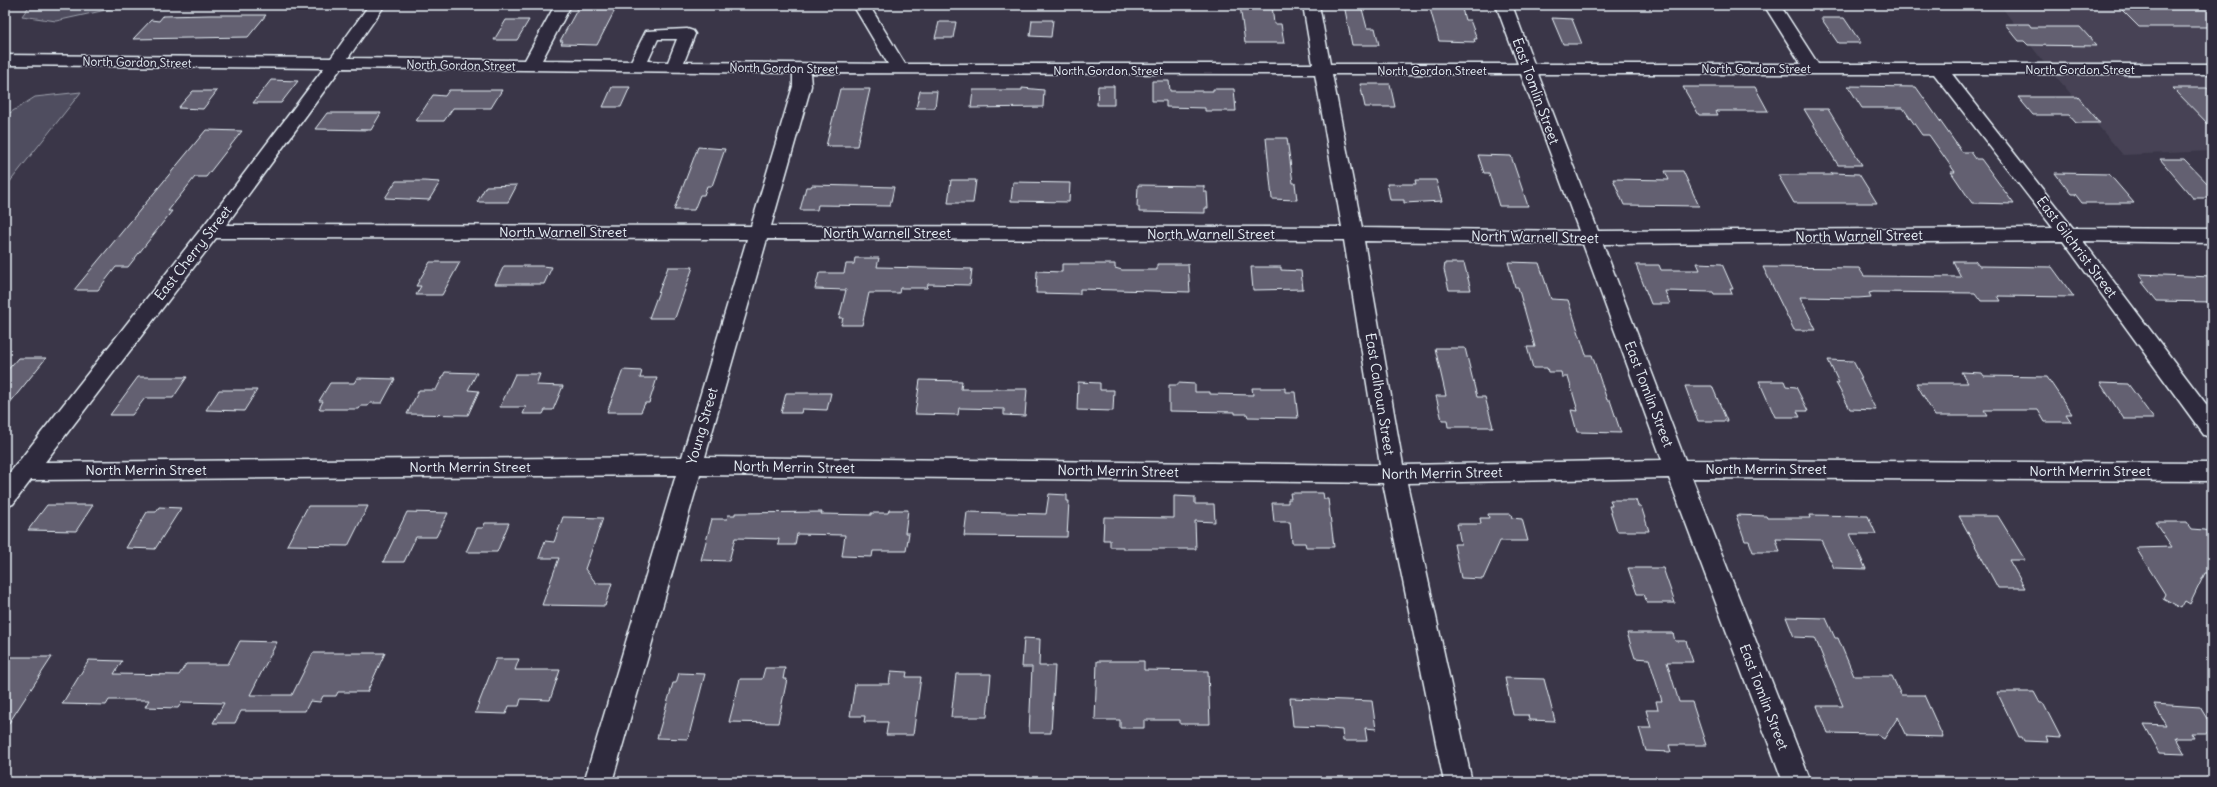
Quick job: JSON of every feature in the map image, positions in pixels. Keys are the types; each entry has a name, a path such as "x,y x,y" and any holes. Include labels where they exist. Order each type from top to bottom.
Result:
{"street":[{"name":"East Cherry Street","path":"5,497 210,231 336,64 377,5"},
{"path":"531,66 563,5"},
{"path":"861,5 900,70"},
{"name":"East Calhoun Street","path":"1311,5 1353,234 1393,474 1458,782"},
{"name":"East Tomlin Street","path":"1504,5 1677,469 1797,782"},
{"path":"1772,5 1812,68"},
{"path":"637,67 652,34 687,34 674,67"},
{"name":"North Gordon Street","path":"13,60 900,70 1812,68 2212,69"},
{"path":"5,75 13,60"},
{"name":"East Gilchrist Street","path":"1938,68 2068,234 2212,429"},
{"name":"Young Street","path":"598,782 802,86 801,69"},
{"name":"North Warnell Street","path":"210,231 1353,234 1590,238 2068,234 2212,236"},
{"name":"North Merrin Street","path":"24,471 691,466 1393,474 1677,469 2212,472"}],"shaded area":[{"path":"30,5 119,5 115,8 56,21 22,16"},
{"path":"2000,5 2212,5 2212,64 2045,64"},
{"path":"2053,73 2212,74 2212,151 2123,155"},
{"path":"81,92 5,188 5,116 35,97"}],"building":[{"path":"1240,5 1272,5 1274,24 1281,24 1284,43 1245,43"},
{"path":"1344,5 1361,5 1367,28 1375,28 1379,45 1352,45"},
{"path":"1429,5 1461,5 1465,20 1470,20 1477,39 1474,39 1475,42 1439,41"},
{"path":"2117,5 2212,5 2212,27 2139,27"},
{"path":"578,8 616,8 597,45 561,44 563,41 560,41"},
{"path":"266,15 248,37 133,39 151,20 159,21 163,16"},
{"path":"1552,18 1572,19 1582,44 1563,44"},
{"path":"1821,18 1844,18 1861,43 1838,43"},
{"path":"506,20 529,20 517,40 494,40"},
{"path":"1032,20 1053,20 1051,37 1030,36"},
{"path":"939,22 956,22 953,38 935,38"},
{"path":"2005,24 2029,24 2031,27 2080,27 2097,46 2028,45 2024,41 2019,41"},
{"path":"271,80 298,81 281,103 253,103"},
{"path":"1152,81 1169,81 1170,91 1213,91 1213,89 1234,89 1236,111 1205,111 1205,108 1166,107 1166,101 1152,101"},
{"path":"1360,84 1390,84 1395,107 1365,107"},
{"path":"1098,86 1114,86 1114,105 1097,105"},
{"path":"1848,86 1916,87 1962,152 1971,152 1976,159 1981,159 2014,204 1972,203 1951,172 1955,172 1929,135 1922,135 1903,108 1862,108"},
{"path":"612,87 630,87 621,107 603,107"},
{"path":"1683,87 1755,87 1768,111 1716,111 1718,115 1699,115"},
{"path":"1022,88 1044,90 1043,107 971,108 973,90 1022,90"},
{"path":"2173,88 2212,88 2212,128"},
{"path":"840,89 870,89 857,146 826,146"},
{"path":"449,90 502,90 491,108 453,108 444,121 416,121 433,95 445,96"},
{"path":"193,91 217,91 203,109 178,108"},
{"path":"920,91 937,91 935,108 916,108"},
{"path":"2018,97 2078,97 2100,123 2076,123 2069,115 2033,115"},
{"path":"1804,109 1828,109 1862,165 1838,165"},
{"path":"327,113 381,113 371,130 315,129"},
{"path":"206,130 242,131 206,177 195,177 168,211 172,211 128,267 116,267 98,290 74,290"},
{"path":"1266,138 1287,138 1293,183 1295,183 1297,200 1272,199"},
{"path":"698,147 725,149 712,186 707,186 704,195 700,195 694,210 674,210"},
{"path":"1478,155 1511,156 1528,206 1499,206 1489,173 1484,173"},
{"path":"2160,159 2184,159 2212,188 2212,198 2193,198"},
{"path":"1665,171 1683,171 1699,206 1624,205 1613,179 1669,180"},
{"path":"1831,173 1859,174 1877,203 1794,203 1778,175 1832,175"},
{"path":"2055,173 2109,174 2134,203 2082,203 2075,194 2071,194"},
{"path":"951,180 976,180 973,203 948,203"},
{"path":"1415,180 1436,180 1442,201 1404,203 1404,200 1390,200 1387,184 1416,184"},
{"path":"396,181 440,182 429,200 385,198"},
{"path":"1013,182 1070,183 1069,202 1011,201"},
{"path":"517,185 508,202 477,202 486,186"},
{"path":"812,185 894,187 890,206 818,205 817,210 800,210 806,187 811,187"},
{"path":"1138,185 1204,186 1204,192 1207,192 1208,208 1205,208 1205,213 1139,212 1139,207 1137,207"},
{"path":"855,258 879,258 877,267 972,269 970,285 928,284 927,288 900,288 899,293 869,293 862,325 841,325 843,318 839,318 846,290 815,289 819,273 844,273 846,264 854,264"},
{"path":"1953,261 1975,261 1979,266 2052,267 2074,297 1998,296 2001,301 1981,301 1975,293 1873,292 1869,293 1871,297 1858,298 1800,297 1816,330 1794,330 1763,267 1859,268 1864,276 1961,277"},
{"path":"430,262 460,262 442,295 416,295 421,286 416,286"},
{"path":"1508,262 1539,263 1551,299 1568,300 1586,355 1592,355 1607,400 1610,400 1621,433 1577,432 1571,410 1578,411 1568,377 1562,377 1561,372 1548,372 1547,368 1533,368 1527,347 1535,347 1518,287 1515,287"},
{"path":"1445,263 1464,263 1471,290 1449,290 1444,270"},
{"path":"1697,263 1722,264 1733,289 1730,289 1732,294 1665,291 1670,304 1651,304 1636,265 1659,265 1661,270 1700,270"},
{"path":"1062,264 1115,264 1115,268 1122,270 1157,270 1157,264 1188,264 1190,292 1080,289 1080,294 1036,293 1037,271 1062,272"},
{"path":"504,266 552,267 544,284 495,284"},
{"path":"668,267 693,267 675,318 649,318"},
{"path":"1251,267 1281,267 1281,270 1301,271 1303,289 1253,290"},
{"path":"2139,274 2212,277 2212,302 2157,301 2142,282 2145,282"},
{"path":"1435,348 1465,348 1477,397 1485,397 1493,427 1448,427 1447,420 1442,420 1436,396 1446,396"},
{"path":"18,358 46,358 5,409 5,373"},
{"path":"1828,360 1853,361 1876,410 1850,409 1836,383 1839,383"},
{"path":"623,370 642,371 640,378 657,378 649,403 645,403 641,412 607,412"},
{"path":"445,372 477,373 468,390 479,391 468,415 407,414 419,390 436,390"},
{"path":"1961,372 1982,373 1984,376 2047,377 2072,414 2066,414 2071,422 2045,422 2038,410 1984,410 1988,416 1935,416 1916,383 1968,383"},
{"path":"515,374 540,374 536,385 563,386 553,410 545,410 543,414 523,414 526,407 500,407"},
{"path":"138,377 187,377 173,398 145,398 132,415 110,415"},
{"path":"357,378 395,379 382,403 370,403 368,406 361,406 359,409 319,409 323,401 319,401 330,383 354,383"},
{"path":"920,380 962,381 961,389 1027,389 1025,416 1004,415 1004,409 959,408 958,415 915,414"},
{"path":"1759,381 1784,381 1786,386 1796,387 1808,411 1797,411 1800,417 1775,417"},
{"path":"1078,382 1100,383 1100,390 1114,390 1113,411 1077,410"},
{"path":"1178,383 1195,384 1195,392 1210,392 1210,394 1253,395 1252,388 1285,388 1285,392 1295,392 1298,418 1248,417 1247,414 1235,414 1235,412 1169,411 1169,385 1178,385"},
{"path":"2100,383 2128,384 2154,419 2124,419"},
{"path":"1685,386 1712,386 1727,421 1698,421"},
{"path":"219,390 257,390 244,411 206,410"},
{"path":"786,393 831,393 827,410 802,409 801,413 781,413"},
{"path":"1290,493 1323,493 1324,499 1328,499 1334,547 1306,547 1305,543 1292,543 1290,522 1274,522 1272,503 1288,503 1288,499 1291,499"},
{"path":"1049,494 1067,495 1067,501 1069,501 1067,537 964,536 967,512 1046,514"},
{"path":"1174,496 1195,497 1195,504 1214,504 1215,522 1195,521 1196,549 1123,549 1123,547 1110,547 1110,540 1103,540 1104,517 1174,518"},
{"path":"1610,500 1636,500 1638,506 1641,506 1649,531 1617,531 1609,506 1612,506"},
{"path":"47,505 93,505 76,531 28,530"},
{"path":"308,506 368,506 348,546 287,545"},
{"path":"159,507 181,508 155,549 126,548 147,512 156,512"},
{"path":"889,510 908,510 905,533 909,533 906,551 873,551 872,557 842,556 845,535 797,534 795,545 778,545 779,539 735,538 729,561 701,560 712,519 727,519 728,515 735,515 735,513 822,512 821,514 871,515 871,513 888,513"},
{"path":"407,512 448,513 436,537 416,537 404,562 383,562"},
{"path":"1488,514 1511,514 1512,518 1522,519 1528,541 1500,541 1483,579 1461,578 1454,544 1461,544 1457,524 1481,524 1480,518 1489,518"},
{"path":"1736,515 1766,516 1767,518 1811,518 1810,515 1868,516 1876,534 1850,534 1866,569 1834,568 1821,540 1776,539 1780,552 1753,552 1749,541 1745,541"},
{"path":"1959,516 1998,516 2025,560 2009,560 2025,588 1998,588"},
{"path":"563,517 603,518 585,569 596,583 612,583 605,606 542,605 559,558 539,558 545,541 554,542"},
{"path":"2155,522 2187,522 2192,529 2205,530 2212,533 2212,573 2205,573 2190,604 2185,601 2181,608 2163,598 2165,594 2136,548 2172,547"},
{"path":"485,523 509,523 497,552 466,552 477,528 483,528"},
{"path":"1628,568 1663,568 1675,603 1647,603 1644,594 1637,594"},
{"path":"1786,617 1826,618 1835,638 1838,638 1854,676 1892,676 1901,695 1924,695 1943,737 1907,736 1898,717 1884,739 1876,734 1828,733 1817,706 1843,706 1815,638 1794,637"},
{"path":"1627,633 1673,633 1675,641 1686,641 1693,662 1667,662 1679,702 1692,702 1706,745 1669,745 1671,752 1646,751 1639,728 1651,728 1646,710 1658,710 1656,701 1662,701 1649,659 1635,658"},
{"path":"1024,638 1040,639 1039,666 1055,666 1051,733 1029,733 1032,667 1022,667"},
{"path":"240,641 277,642 250,695 292,695 313,653 385,653 367,692 338,692 336,696 323,696 320,702 310,701 305,711 241,711 235,723 213,723 224,703 182,702 178,708 145,707 149,700 109,700 106,705 62,704 89,660 122,661 114,674 179,675 186,664 228,664"},
{"path":"5,657 52,657 5,729"},
{"path":"496,659 519,659 515,670 560,670 550,700 521,699 519,706 509,706 506,714 475,713"},
{"path":"1097,661 1144,661 1144,670 1208,671 1210,724 1180,724 1180,720 1144,720 1144,728 1120,728 1120,720 1095,720"},
{"path":"765,668 785,668 783,679 787,679 778,723 729,722 740,679 762,679"},
{"path":"891,671 907,672 906,677 921,677 913,735 886,735 888,722 864,722 865,716 850,716 855,684 889,684"},
{"path":"679,673 705,674 688,739 657,738 673,683 676,683"},
{"path":"956,674 991,674 987,717 951,717"},
{"path":"1505,678 1544,679 1555,721 1529,720 1528,715 1513,715"},
{"path":"1997,692 2034,692 2040,703 2043,703 2061,738 2046,737 2048,742 2024,741 2022,737 2019,737"},
{"path":"1290,698 1372,701 1376,729 1365,728 1367,741 1343,741 1342,730 1330,729 1327,727 1293,726"},
{"path":"2154,704 2200,707 2212,727 2212,733 2191,733 2194,738 2176,738 2185,754 2160,753 2144,724 2166,725"}]}
